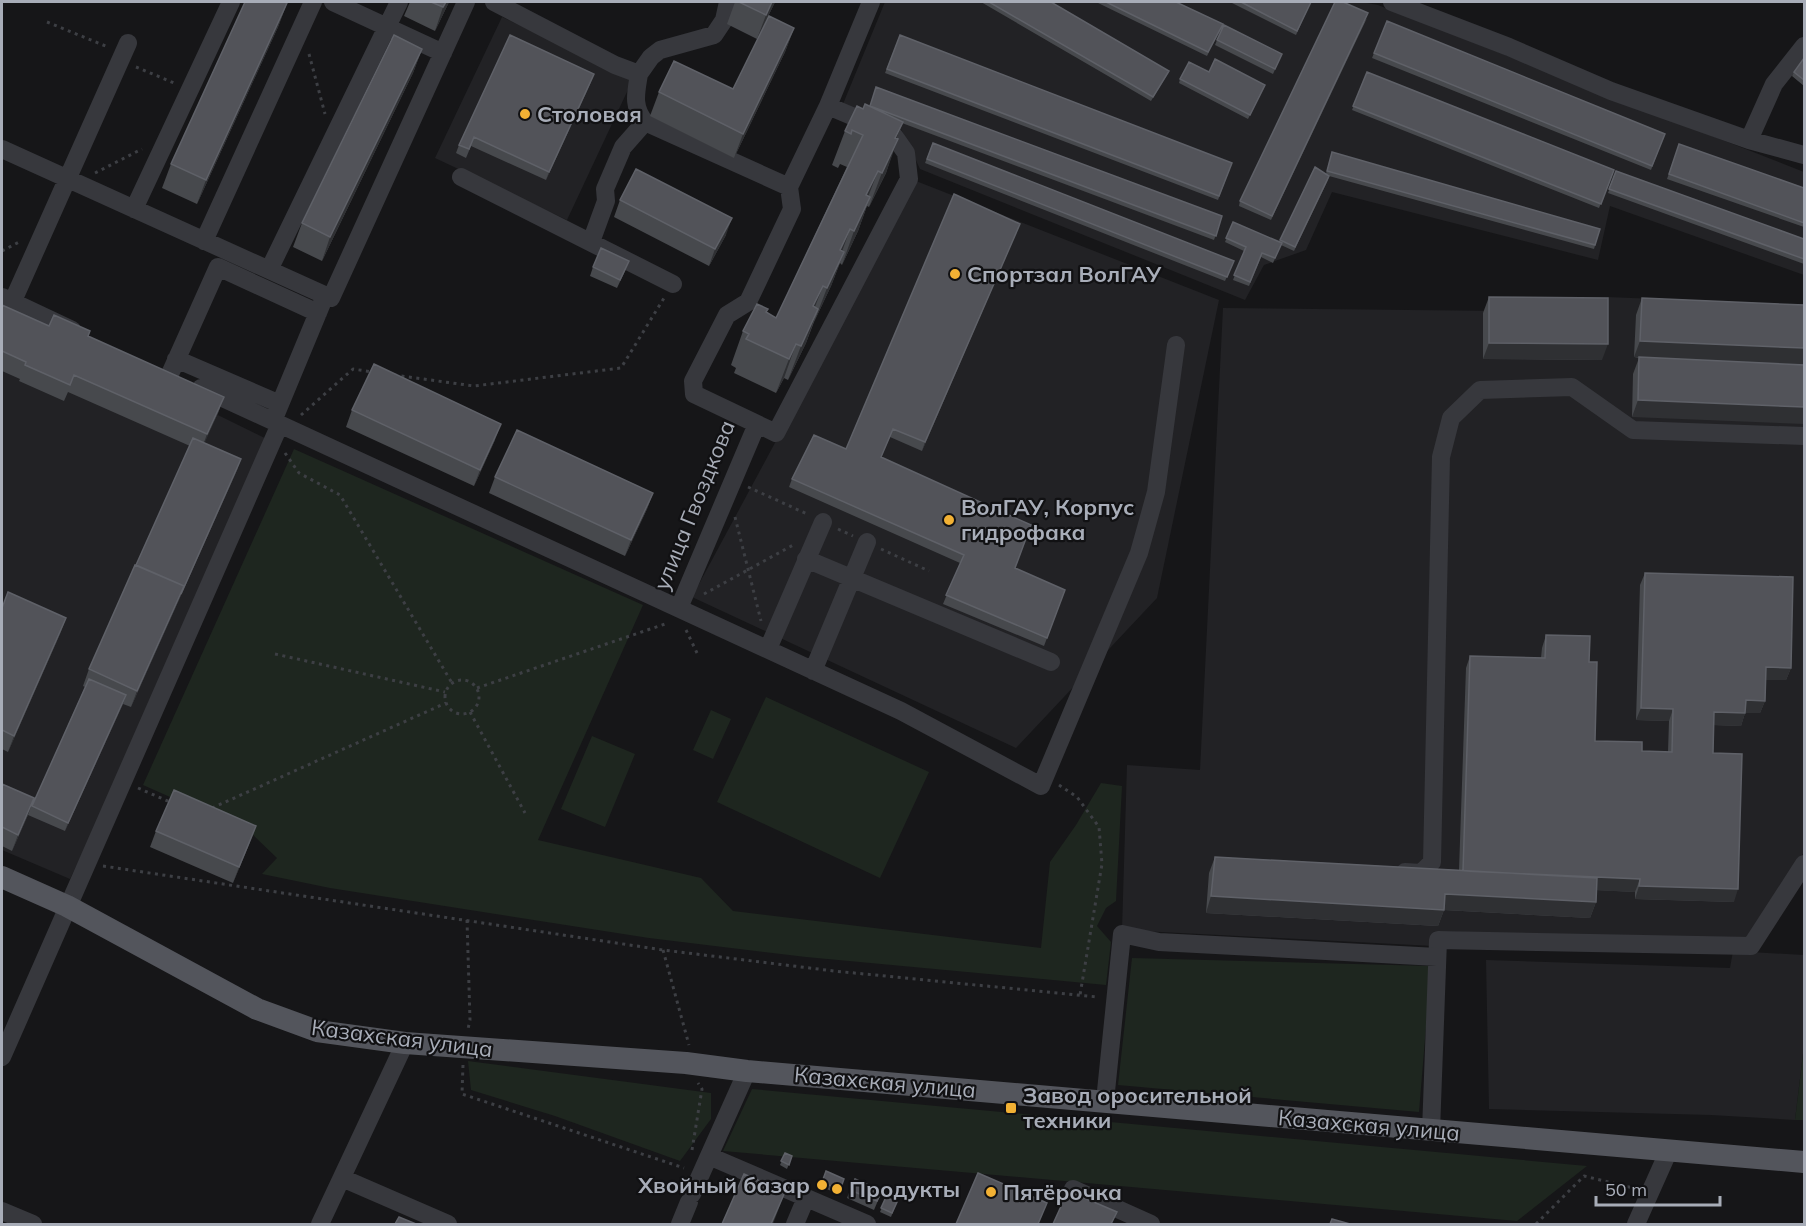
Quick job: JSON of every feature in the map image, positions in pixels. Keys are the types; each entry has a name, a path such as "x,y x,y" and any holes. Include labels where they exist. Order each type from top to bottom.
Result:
{"main road":[{"name":"Казахская улица","path":"2,877 67,906 257,1009 317,1031 405,1043 686,1063 747,1071 1804,1162"}],"street":[{"path":"134,209 231,2"},
{"path":"204,241 313,2"},
{"path":"333,2 443,53"},
{"path":"269,270 399,2"},
{"path":"2,149 331,298 466,2"},
{"path":"494,2 615,65 639,74"},
{"path":"728,2 724,20 714,35 660,50 651,57 639,74 635,102 638,113 645,122 789,187"},
{"name":"улица Гвоздкова","path":"678,614 757,424 694,394 693,381 727,315 748,302 792,209 789,187 828,106 871,2"},
{"path":"1392,2 1509,47 1611,92 1749,141 1804,155"},
{"path":"1749,141 1774,84 1804,46"},
{"path":"88,337 7,300 72,181 124,52"},
{"path":"757,424 777,433 909,179 906,153 892,133 828,106"},
{"path":"591,242 606,201 605,189 623,147 645,122"},
{"path":"461,177 673,284"},
{"path":"173,367 218,267 318,313"},
{"path":"2,1057 279,423 326,296"},
{"path":"151,366 173,367 279,423 678,614 768,649 1043,781 1139,553 1156,492 1176,345"},
{"path":"1387,871 1421,873 1432,862 1441,457 1451,418 1480,390 1572,387 1633,430 1804,436"},
{"path":"768,649 821,526"},
{"path":"813,670 867,542"},
{"path":"806,559 1051,662"},
{"path":"1431,1131 1438,940 1751,946 1804,864"},
{"path":"1106,1101 1122,934 1159,942 1437,957"},
{"path":"320,1224 405,1043"},
{"path":"680,1224 747,1071"},
{"path":"1636,1224 1669,1150"},
{"path":"709,1156 865,1224"},
{"path":"342,1178 448,1224"},
{"path":"1073,1189 1151,1224"},
{"path":"795,1224 806,1198"},
{"path":"2,1211 33,1224"}],"path":[{"path":"47,22 124,52 190,90"},
{"path":"301,26 332,141"},
{"path":"72,181 168,136"},
{"path":"386,374 474,386 621,368 673,284"},
{"path":"375,372 353,369 279,423 299,473 340,495 452,683"},
{"path":"729,489 768,649"},
{"path":"477,688 678,614 821,526"},
{"path":"274,654 445,692"},
{"path":"463,679 473,683 477,688 478,704 470,712 464,714 453,712 446,703 445,692 452,683 463,679"},
{"path":"209,810 446,703"},
{"path":"470,712 525,813"},
{"path":"122,781 176,805"},
{"path":"1043,781 1077,796 1099,827 1102,864 1080,995"},
{"path":"87,862 663,950 822,970 1116,998"},
{"path":"467,920 470,1020 464,1048 462,1094 700,1174"},
{"path":"1536,1224 1584,1176 1649,1192"}],"shaded area":[{"path":"885,2 1361,2 1378,5 1804,172 1804,275 1610,206 1598,260 1332,192 1306,250 1264,265 1245,300 920,169 901,129 843,104"},
{"path":"502,17 633,79 567,220 435,158"},
{"path":"916,181 1219,300 1157,598 1016,748 692,597"},
{"path":"1607,297 1804,305 1804,852 1747,941 1434,931 1433,946 1122,930 1127,765 1200,770 1223,308 1605,312"},
{"path":"2,309 279,445 70,879 2,850"},
{"path":"294,449 643,605 538,840 701,878 733,911 1041,948 1050,862 1101,783 1122,786 1116,901 1106,908 1097,926 1111,942 1106,985 806,957 649,938 330,888 262,874 277,858 251,833 143,785"},
{"path":"766,697 929,772 880,878 717,802"},
{"path":"711,710 731,719 713,759 693,750"},
{"path":"592,736 635,754 605,827 561,809"},
{"path":"1733,951 1804,955 1804,1046 1795,1120 1711,1115 1489,1109 1486,960 1730,968"},
{"path":"1132,958 1431,966 1419,1112 1118,1085"},
{"path":"1804,1046 1804,1120 1795,1120"},
{"path":"468,1061 711,1093 711,1119 680,1161 555,1116 471,1090"},
{"path":"752,1089 1587,1166 1517,1221 723,1151"}],"building":[{"path":"245,2 287,3 206,180 171,164"},
{"path":"431,2 446,2 443,7"},
{"path":"739,2 772,2 766,15"},
{"path":"989,2 1051,2 1169,71 1153,97"},
{"path":"1106,2 1176,2 1223,24 1208,52"},
{"path":"1241,2 1311,2 1297,31"},
{"path":"1335,2 1343,2 1368,13 1272,216 1240,201"},
{"path":"769,16 794,28 743,134 659,92 674,61 733,89"},
{"path":"1387,21 1665,134 1652,166 1374,53"},
{"path":"1224,25 1282,54 1275,69 1217,40"},
{"path":"394,35 422,49 330,237 302,223"},
{"name":"Столовая","path":"510,35 594,74 549,172 474,137 469,149 459,145"},
{"path":"900,35 1232,163 1219,196 887,69"},
{"path":"1804,58 1804,80 1794,72"},
{"path":"1215,59 1265,85 1250,115 1180,79 1189,62 1209,72"},
{"path":"1367,72 1614,170 1601,204 1353,106"},
{"path":"876,87 1222,216 1216,236 870,106"},
{"path":"865,104 903,122 895,138 898,139 882,173 878,171 866,195 870,197 854,231 850,229 840,250 844,252 827,288 823,286 813,306 818,309 801,346 796,344 789,359 746,339 749,334 743,331 757,304 768,309 766,312 776,318 863,135 852,130 851,134 845,131 857,106 863,109"},
{"path":"933,143 1234,261 1227,277 927,159"},
{"path":"1679,144 1804,188 1804,223 1669,174"},
{"path":"1332,152 1600,229 1595,245 1327,171"},
{"path":"1315,167 1329,176 1295,247 1280,240"},
{"path":"636,169 732,218 715,249 620,200"},
{"path":"1616,171 1804,239 1804,259 1609,189"},
{"path":"954,194 1020,224 925,442 893,429 881,457 1031,525 1015,568 1065,590 1047,638 946,595 964,555 792,479 814,435 846,449"},
{"path":"1233,222 1282,243 1275,258 1262,253 1250,282 1234,275 1246,247 1226,238"},
{"path":"601,248 629,261 620,280 593,267"},
{"path":"1489,297 1608,298 1608,344 1489,343"},
{"path":"1642,298 1804,305 1804,348 1640,341"},
{"path":"2,305 49,326 54,315 90,331 88,336 224,397 207,434 74,375 70,385 25,365 26,362 2,351"},
{"path":"1639,357 1804,365 1804,407 1638,400"},
{"path":"374,364 501,424 480,470 352,410"},
{"path":"517,430 653,493 631,540 495,477"},
{"path":"193,438 241,459 181,594 184,586 136,565"},
{"path":"135,565 184,586 137,691 89,669"},
{"path":"1645,573 1793,577 1791,668 1766,667 1765,701 1746,700 1745,713 1714,712 1713,753 1742,754 1738,889 1639,886 1640,879 1463,871 1470,656 1545,658 1546,635 1590,636 1589,662 1597,662 1595,741 1642,742 1642,751 1672,752 1673,709 1641,708"},
{"path":"8,592 66,618 14,736 2,730 2,608"},
{"path":"89,679 126,695 68,823 32,806"},
{"path":"2,784 34,798 18,835 2,827"},
{"path":"174,790 256,826 239,867 156,831"},
{"path":"1215,857 1597,878 1596,902 1445,894 1444,910 1211,896"},
{"path":"785,1153 792,1156 789,1165 781,1161"},
{"path":"826,1171 844,1179 840,1190 822,1182"},
{"name":"Пятёрочка","path":"978,1173 1047,1203 1038,1224 956,1224"},
{"path":"744,1174 785,1192 771,1224 722,1224"},
{"path":"855,1179 882,1191 877,1201 850,1190"},
{"path":"1068,1191 1117,1212 1111,1224 1053,1224"},
{"path":"886,1197 897,1202 892,1213 881,1208"},
{"path":"399,1217 416,1224 395,1224"},
{"path":"1332,1219 1350,1224 1330,1224"}],"place":[{"name":"Столовая","path":"525,114"},
{"name":"Спортзал ВолГАУ","path":"955,274"},
{"name":"ВолГАУ, Корпус гидрофака","path":"949,520"},
{"name":"Завод оросительной техники","path":"1011,1108"},
{"name":"Хвойный базар","path":"822,1185"},
{"name":"Продукты","path":"837,1189"},
{"name":"Пятёрочка","path":"991,1192"}]}
